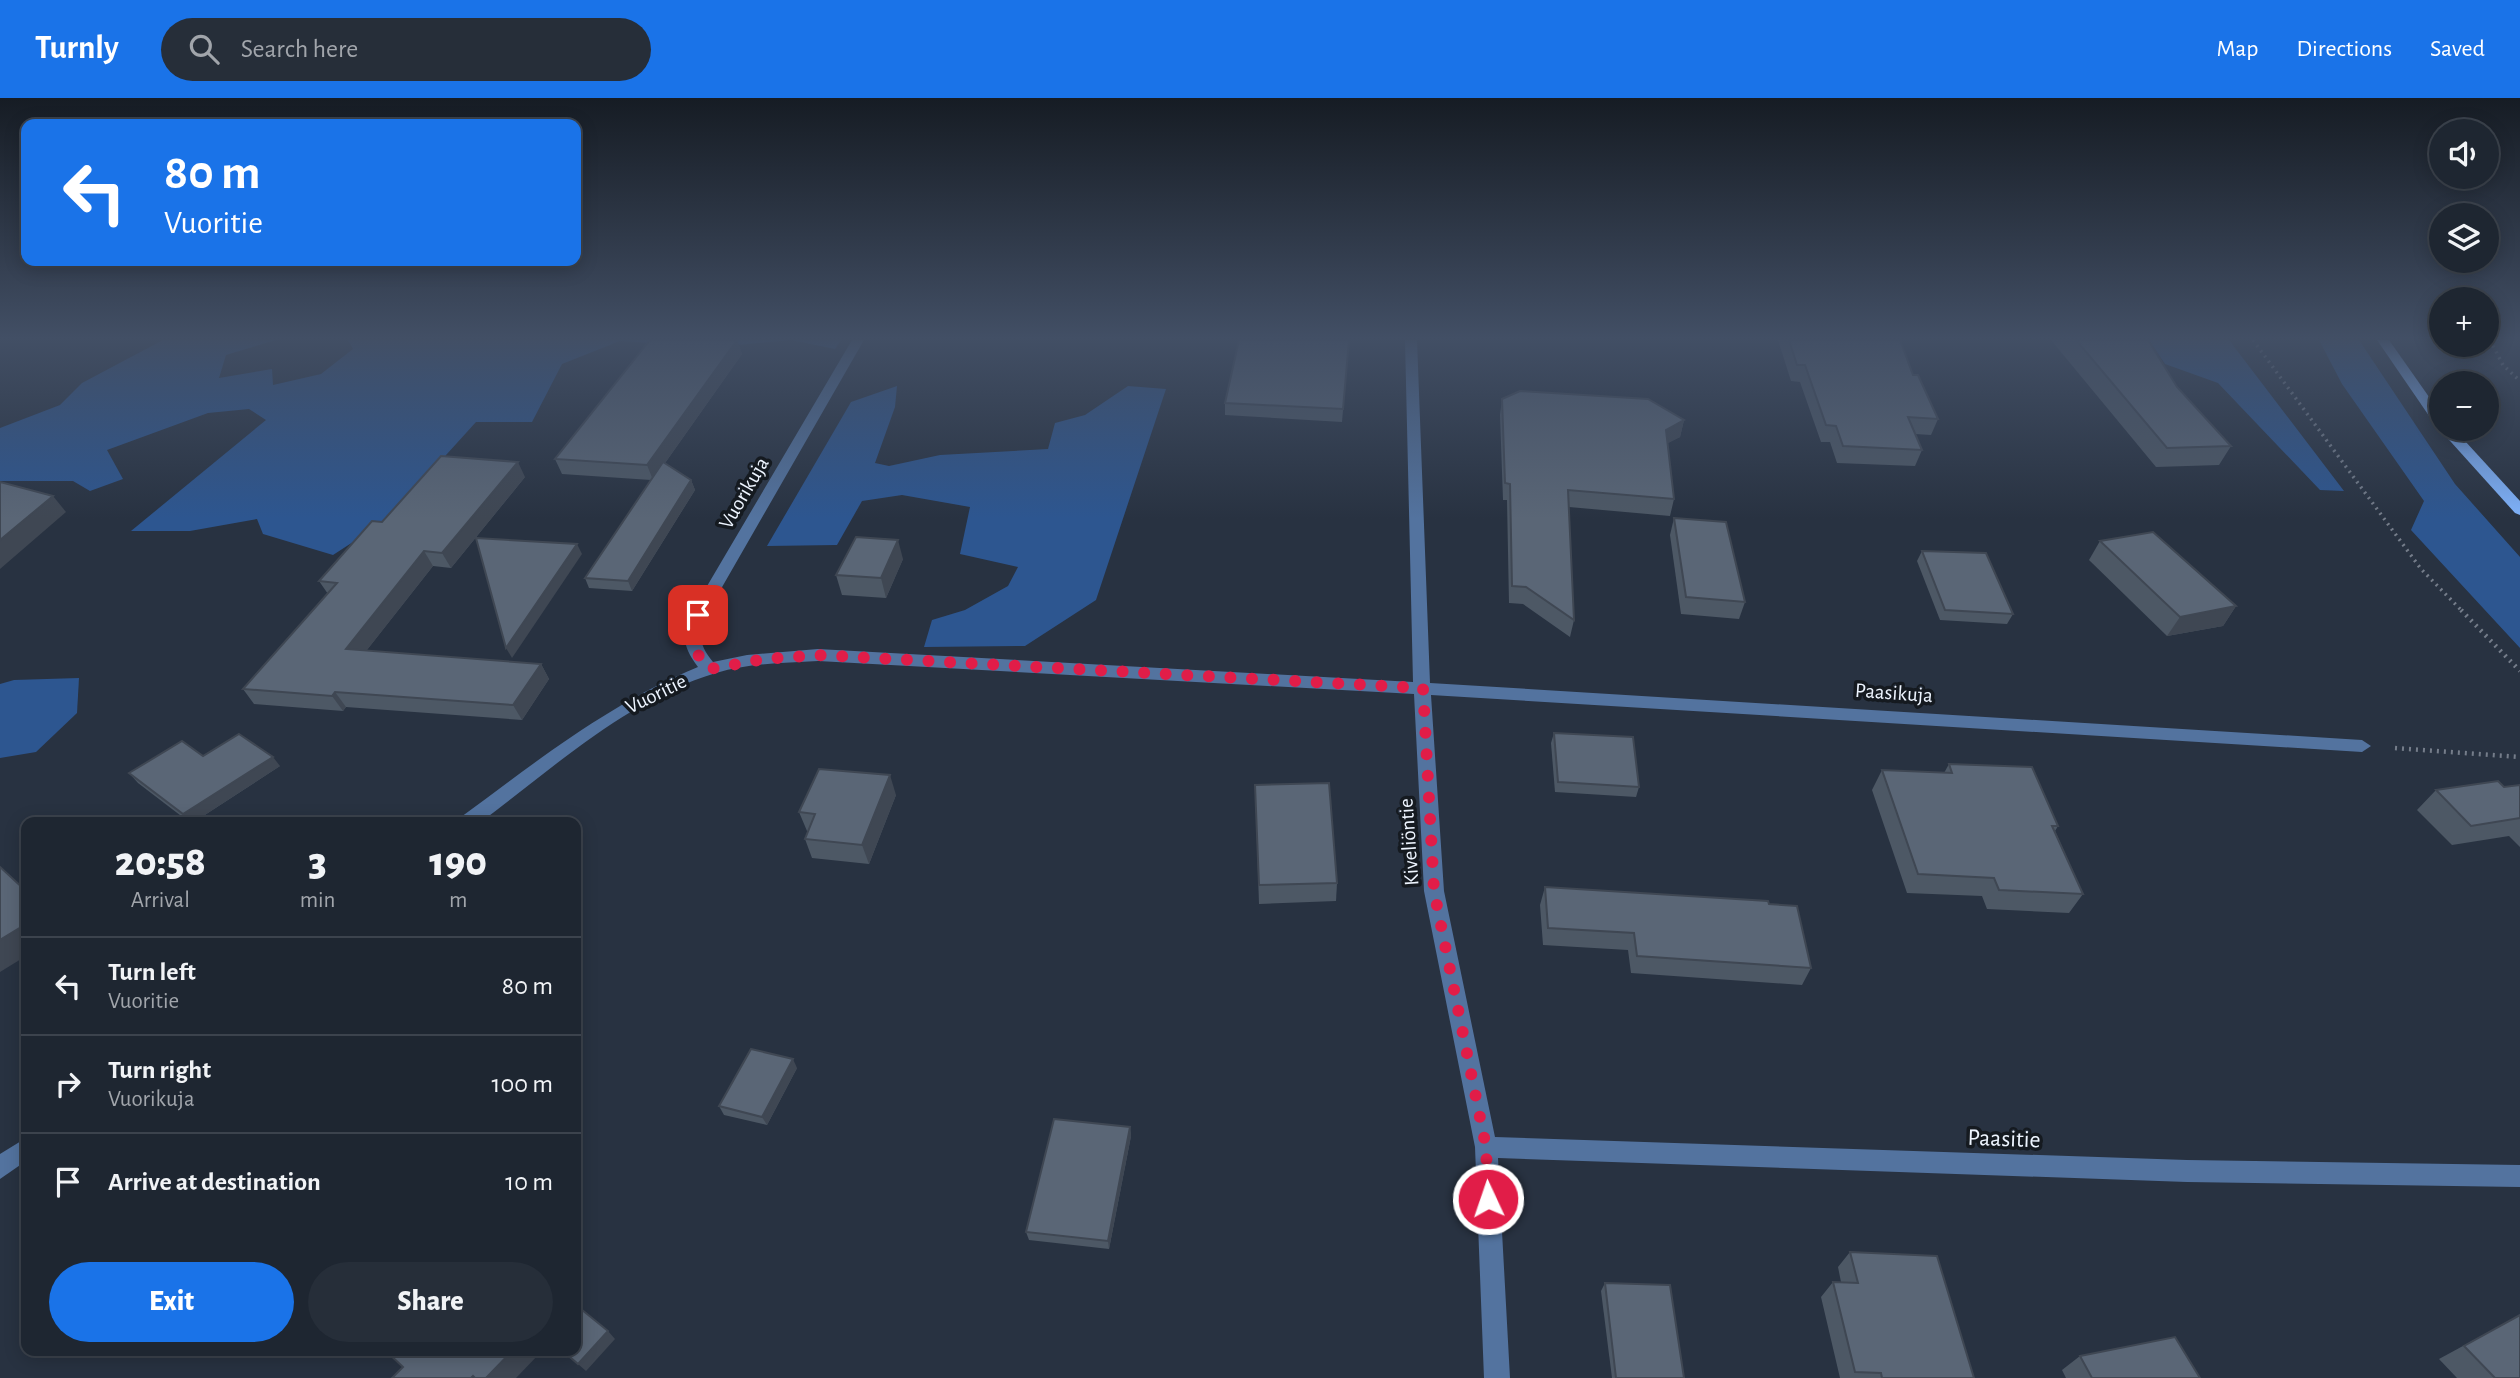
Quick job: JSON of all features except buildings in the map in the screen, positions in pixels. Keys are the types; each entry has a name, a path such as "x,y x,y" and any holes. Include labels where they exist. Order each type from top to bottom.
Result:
{"main road":[{"path":"2458,441 2520,510"}],"street":[{"name":"Vuorikuja","path":"709,669 691,645 692,630 698,615 823,400"},
{"name":"Kiveliöntie","path":"1413,400 1423,688 1434,891 1486,1147 1497,1378"},
{"name":"Vuoritie","path":"475,817 611,717 666,687 709,669 765,659 818,655 1423,688"},
{"name":"Paasikuja","path":"1423,688 2361,746"},
{"name":"Paasitie","path":"1486,1147 2173,1171 2520,1176"},
{"path":"0,1168 21,1153"}],"path":[{"path":"2297,400 2421,569 2520,671"},
{"path":"2361,746 2520,757"}],"shaded area":[{"path":"65,400 544,400 532,422 476,422 387,520 333,555 263,534 257,519 190,531 131,531 266,420 249,409 208,413 107,450 123,479 90,491 73,481 0,481 0,428 60,405"},
{"path":"896,400 875,463 889,466 940,455 1048,449 1055,423 1085,415 1108,400 1162,400 1096,600 1025,646 924,647 932,620 965,610 1008,586 1018,567 960,554 970,507 902,495 862,501 837,545 767,546 851,402"},
{"path":"2234,400 2274,400 2344,491 2320,490"},
{"path":"2353,400 2399,400 2455,484 2520,557 2520,648 2411,530 2424,501"},
{"path":"79,678 77,713 36,752 0,758 0,684 14,680"}],"route":[{"path":"698,615 692,630 691,645 709,669 765,659 818,655 1423,688 1434,891 1486,1147 1488,1199"}]}
